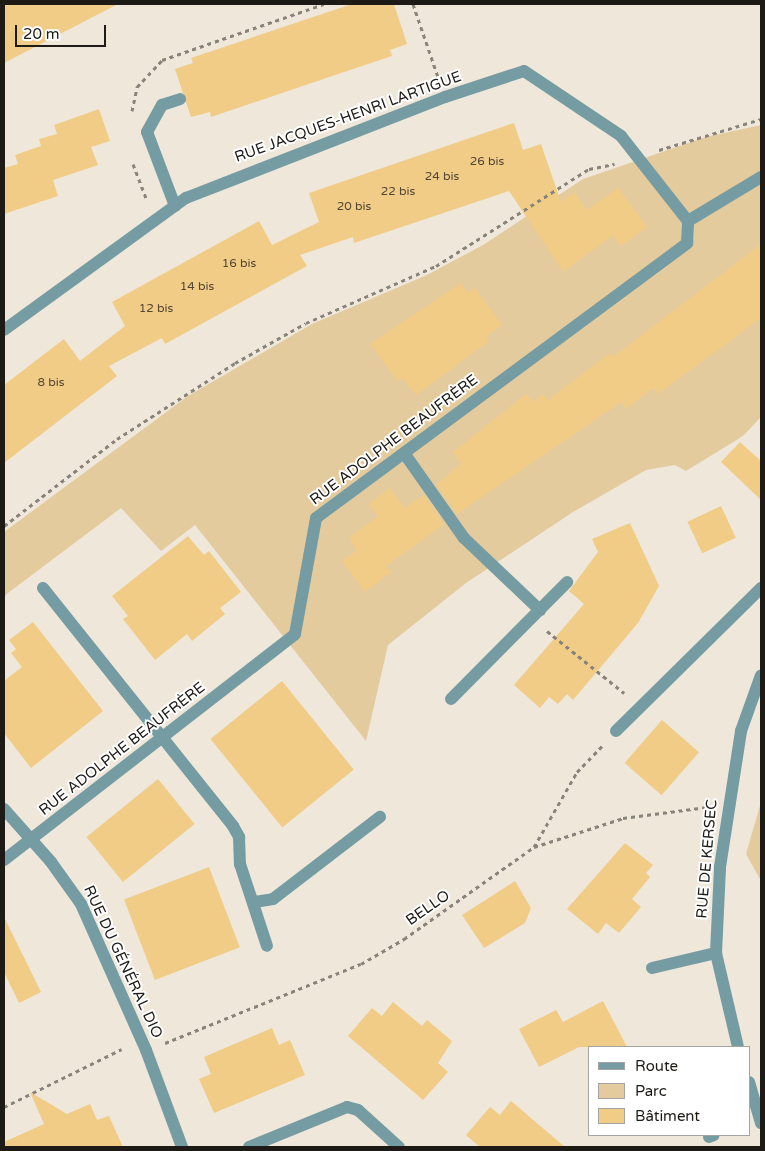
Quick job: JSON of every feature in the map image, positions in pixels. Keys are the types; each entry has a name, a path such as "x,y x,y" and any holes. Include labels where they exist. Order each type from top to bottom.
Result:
{"street":[{"name":"RUE JACQUES-HENRI LARTIGUE","path":"4,330 175,206 223,181 444,97 524,71 621,136 688,222"},
{"path":"175,206 147,132 162,105 180,99"},
{"path":"688,222 761,177"},
{"name":"RUE ADOLPHE BEAUFRÈRE","path":"4,860 295,634 316,518 687,243 688,222"},
{"path":"404,453 464,538 535,614"},
{"path":"451,700 567,582"},
{"path":"43,588 161,739 233,826 239,837 240,864 255,902 267,946"},
{"path":"616,731 761,588"},
{"name":"RUE DE KERSEC","path":"738,1046 716,953 726,808 741,731 761,675"},
{"name":"RUE DU GÉNÉRAL DIO","path":"4,810 82,904 143,1045 182,1147"},
{"path":"255,902 273,899 380,817"},
{"path":"652,968 716,953"},
{"path":"750,1087 756,1119"},
{"path":"249,1147 347,1107 358,1110 399,1147"}],"path":[{"path":"413,4 444,97"},
{"path":"4,526 118,439 235,363 306,324 436,266 589,169 639,158 761,119"},
{"path":"535,614 640,707"},
{"path":"534,847 577,772 616,731"},
{"name":"BELLO","path":"4,1107 143,1045 360,964 404,939 534,847 623,818 693,807 726,808"}],"green space":[{"path":"761,125 761,417 743,436 686,471 675,465 646,470 573,512 466,583 388,645 366,741 195,525 161,551 121,508 4,596 4,532 188,396 312,324 427,275 483,245 583,179 706,137"},
{"path":"761,802 761,881 746,854"}],"building":[{"path":"4,4 118,4 4,63"},
{"path":"352,4 394,4 407,44 390,50 392,56 211,117 210,112 191,117 175,69 193,63 191,58"},
{"path":"99,109 110,141 91,147 98,165 53,180 58,196 4,214 4,168 18,164 15,155 41,146 39,139 57,134 54,125"},
{"path":"514,123 523,150 541,144 561,202 574,192 587,210 618,188 647,227 621,246 613,235 563,272 509,191 354,243 353,237 300,255 307,266 165,344 162,338 109,366 117,376 4,463 4,385 64,339 80,361 125,326 112,302 259,221 272,245 319,222 309,193"},
{"path":"761,244 761,318 658,394 653,388 626,409 621,402 457,514 437,485 461,463 453,452 526,394 533,402 543,394 548,400 610,353 613,357"},
{"path":"461,283 468,293 475,288 502,325 486,337 489,341 416,395 403,378 398,382 370,344"},
{"path":"740,442 761,461 761,500 721,462"},
{"path":"390,488 405,508 424,495 444,524 386,566 391,572 365,592 342,561 357,550 349,538 378,516 369,504"},
{"path":"721,506 736,538 702,553 687,522"},
{"path":"630,523 659,586 638,623 573,700 567,694 558,704 549,697 540,708 514,685 584,604 569,591 598,552 592,539"},
{"path":"188,536 204,555 209,551 241,592 220,608 225,614 192,641 187,634 155,660 123,619 128,616 112,596"},
{"path":"33,622 103,711 31,768 4,733 4,681 22,667 11,653 16,649 9,640"},
{"path":"282,681 354,770 282,827 211,739"},
{"path":"662,720 699,752 662,795 625,763"},
{"path":"158,779 195,824 123,882 87,837"},
{"path":"625,843 653,865 646,873 650,877 632,899 641,907 619,933 606,923 598,934 567,909"},
{"path":"209,867 240,947 155,980 124,900"},
{"path":"515,881 531,908 525,923 484,948 462,915"},
{"path":"4,917 41,992 19,1003 4,972"},
{"path":"603,1001 626,1046 579,1047 539,1067 519,1029 556,1010 563,1022"},
{"path":"393,1002 422,1026 427,1020 452,1041 438,1063 448,1072 423,1100 348,1036 372,1008 382,1016"},
{"path":"272,1028 279,1045 290,1040 305,1075 214,1113 199,1079 211,1074 204,1057"},
{"path":"30,1092 67,1114 90,1104 97,1120 109,1116 123,1147 4,1147 4,1142 44,1124"},
{"path":"511,1101 565,1147 480,1147 466,1135 490,1107 500,1115"}]}
